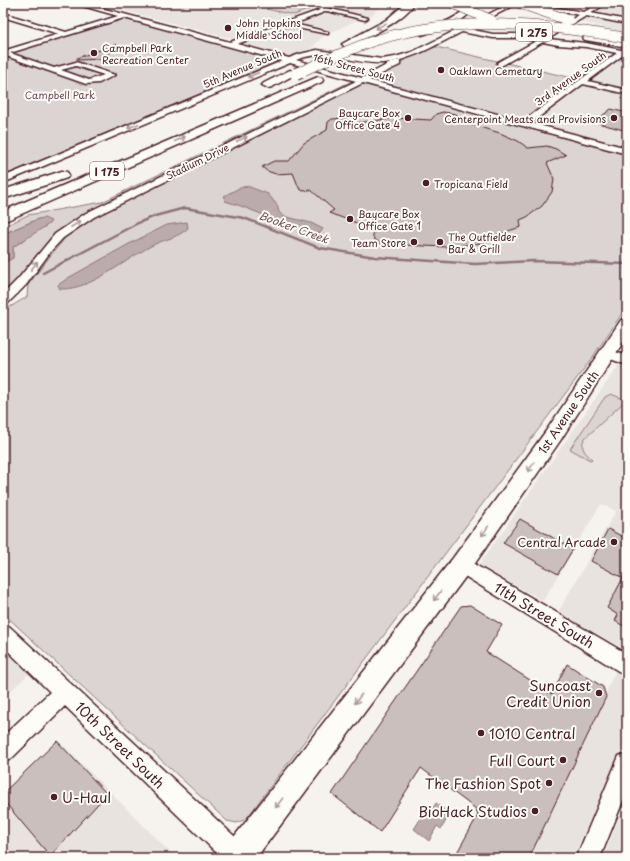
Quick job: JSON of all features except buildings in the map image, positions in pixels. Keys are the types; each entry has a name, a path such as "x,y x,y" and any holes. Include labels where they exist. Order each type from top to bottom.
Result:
{"highway":[{"path":"293,74 392,21 411,3"},
{"name":"I 275","path":"452,3 479,15 522,29 626,49"},
{"path":"314,79 376,48 441,26 462,16 471,8 473,3"},
{"name":"I 275","path":"518,3 562,19 627,37"},
{"path":"254,91 380,39 416,30 441,26 492,23 557,28 627,37"},
{"path":"314,79 405,46 465,35 533,33 588,38 626,49"},
{"name":"I 175","path":"3,216 211,126 314,79"},
{"name":"I 175","path":"3,202 76,169"},
{"path":"3,195 62,175"}],"main road":[{"name":"1st Avenue South","path":"237,857 461,565 553,436 627,322"}],"street":[{"name":"16th Street South","path":"75,3 627,151"},
{"name":"5th Avenue South","path":"3,180 288,60 307,54 323,52 338,53 369,60 382,61 396,59 414,53 518,3"},
{"path":"501,64 604,3"},
{"path":"541,6 627,22"},
{"path":"232,44 287,24 322,9 365,18"},
{"path":"3,15 66,34"},
{"path":"3,53 125,16"},
{"path":"287,24 326,33"},
{"path":"462,30 493,36 515,35 542,40 626,49"},
{"name":"3rd Avenue South","path":"524,124 626,49"},
{"path":"3,53 53,70 89,82 111,75 76,64 53,70"},
{"name":"Stadium Drive","path":"3,301 22,282 47,249 59,236 90,215 414,53"},
{"path":"582,82 627,92"},
{"path":"607,353 627,361"},
{"name":"11th Street South","path":"461,565 627,665"},
{"name":"10th Street South","path":"3,633 237,857"},
{"path":"3,751 64,692"},
{"path":"588,858 627,764"}],"shaded area":[{"name":"John Hopkins Middle School","path":"94,3 384,3 369,18 321,7 234,39"},
{"path":"525,3 601,3 583,13 538,6 582,14 573,20"},
{"path":"608,3 627,3 627,21 589,14"},
{"path":"326,11 362,18 330,33 291,24"},
{"path":"587,15 627,23 627,33 578,21"},
{"path":"287,25 327,35 321,38 312,48 288,59 236,44"},
{"path":"614,52 618,53 529,116 536,110"},
{"path":"626,53 627,91 586,82"},
{"path":"584,84 627,93 627,150 529,124"},
{"path":"247,186 268,194 277,205 279,212 283,216 311,223 323,229 320,233 313,234 225,201 224,196 239,188"},
{"path":"44,218 51,221 49,224 13,247 13,258 3,263 3,234 38,219"},
{"path":"187,222 188,228 181,234 155,244 97,279 72,288 60,289 58,285 68,278 129,244 167,225"},
{"path":"620,363 627,365 627,651 558,612 616,511 601,504 543,601 479,565"},
{"path":"3,648 30,673 3,698"},
{"path":"618,666 623,669 622,676 627,689 627,736 573,858 529,858"},
{"path":"58,740 176,858 3,858 3,795"},
{"path":"627,798 627,858 603,858"},
{"path":"436,803 450,814 441,829 437,826 429,841 414,829 423,815 427,818"}],"green space":[{"path":"282,3 310,9 294,15 266,9"},
{"name":"Campbell Park","path":"119,19 127,19 272,59 277,62 3,176 3,55"},
{"path":"432,46 501,62 498,64 503,65 506,63 577,79 522,122 366,80"},
{"path":"354,80 357,81 87,214 55,236 40,251 17,281 3,295 3,263 13,258 13,247 27,237 38,219 3,234 3,227 28,215 102,202"},
{"path":"359,84 367,84 627,155 627,306 592,358 246,819 237,823 227,821 3,613 3,311 27,297 28,285 51,255 66,237 90,220"},
{"path":"611,394 626,400 584,439 583,448 592,459 590,460 570,449 605,397"}],"waterway":[{"name":"Booker Creek","path":"43,273 138,223 155,216 185,208 244,218 320,248 375,257 475,264 534,261 627,264"}],"place":[{"name":"John Hopkins Middle School","path":"228,28"},
{"name":"Campbell Park Recreation Center","path":"94,53"},
{"name":"Oaklawn Cemetary","path":"441,70"},
{"name":"Baycare Box Office Gate 4","path":"408,118"},
{"name":"Centerpoint Meats and Provisions","path":"614,118"},
{"name":"Tropicana Field","path":"426,183"},
{"name":"Baycare Box Office Gate 1","path":"350,219"},
{"name":"Team Store","path":"414,242"},
{"name":"The Outfielder Bar & Grill","path":"440,242"},
{"name":"Central Arcade","path":"614,542"},
{"name":"Suncoast Credit Union","path":"599,693"},
{"name":"1010 Central","path":"481,733"},
{"name":"Full Court","path":"563,760"},
{"name":"The Fashion Spot","path":"549,783"},
{"name":"U-Haul","path":"54,797"},
{"name":"BioHack Studios","path":"535,811"}]}
